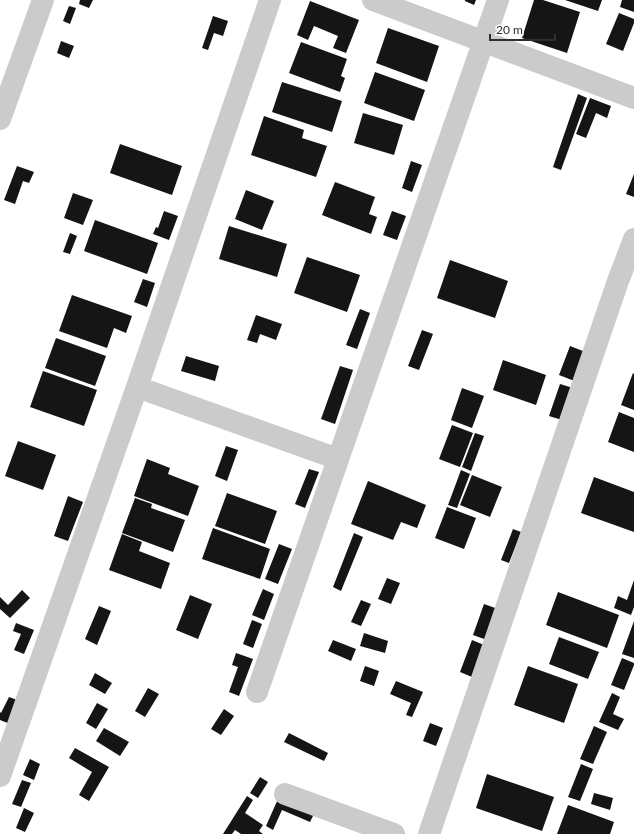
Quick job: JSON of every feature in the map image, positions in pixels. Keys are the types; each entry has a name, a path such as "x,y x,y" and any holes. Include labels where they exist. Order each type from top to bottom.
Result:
{"street":[{"path":"0,119 43,0"},
{"path":"0,776 137,387 270,0"},
{"path":"373,0 634,98"},
{"path":"257,692 498,0"},
{"path":"429,834 626,283 634,239"},
{"path":"137,387 338,459"},
{"path":"285,794 394,834"}],"building":[{"path":"80,0 93,0 89,8 79,4"},
{"path":"465,0 476,0 474,5"},
{"path":"534,0 543,0 580,12 567,53 522,38"},
{"path":"565,0 602,0 598,11"},
{"path":"622,0 634,0 634,12 620,7"},
{"path":"310,1 359,20 346,53 333,48 338,36 314,26 308,40 297,35"},
{"path":"69,6 76,8 70,24 63,21"},
{"path":"619,13 634,19 634,23 623,51 606,44"},
{"path":"213,16 228,21 223,36 214,33 208,50 202,48"},
{"path":"388,28 439,46 427,82 376,63"},
{"path":"61,41 74,46 69,58 57,53"},
{"path":"301,42 347,59 341,76 345,78 340,92 289,73"},
{"path":"375,72 425,90 414,121 364,103"},
{"path":"282,82 342,101 332,132 272,112"},
{"path":"578,94 587,98 561,170 553,167"},
{"path":"590,98 611,106 607,118 596,113 586,138 576,134"},
{"path":"363,113 403,125 394,155 354,143"},
{"path":"264,116 304,130 302,138 327,146 316,177 251,155"},
{"path":"120,144 182,166 172,195 110,173"},
{"path":"411,161 422,165 412,192 402,188"},
{"path":"17,166 34,172 29,183 23,181 15,204 4,200"},
{"path":"634,174 634,197 626,194"},
{"path":"335,182 375,197 369,214 377,217 371,234 322,215"},
{"path":"246,190 274,201 262,230 235,219"},
{"path":"73,193 93,200 83,225 64,218"},
{"path":"164,211 178,216 169,240 153,234 156,227 158,228"},
{"path":"392,211 406,216 397,240 383,235"},
{"path":"95,220 158,243 147,274 84,251"},
{"path":"229,226 287,244 277,277 219,259"},
{"path":"70,233 77,236 70,254 63,252"},
{"path":"307,257 360,275 347,312 294,293"},
{"path":"450,260 508,281 495,318 437,298"},
{"path":"143,279 155,283 147,307 134,302"},
{"path":"72,295 132,316 126,333 114,328 107,348 59,331"},
{"path":"360,309 370,313 357,349 346,345"},
{"path":"256,315 282,324 276,340 260,334 257,343 247,340"},
{"path":"422,330 433,334 419,370 408,366"},
{"path":"56,338 106,356 95,386 45,368"},
{"path":"570,346 588,353 577,382 559,375"},
{"path":"186,356 219,366 215,381 181,371"},
{"path":"503,360 546,375 536,405 493,390"},
{"path":"340,366 353,370 335,424 321,419"},
{"path":"43,371 97,390 84,426 30,407"},
{"path":"633,373 634,374 634,410 621,405"},
{"path":"560,384 573,388 562,420 549,416"},
{"path":"462,388 484,396 472,428 451,420"},
{"path":"619,412 634,418 634,452 608,442"},
{"path":"452,425 473,433 460,467 439,459"},
{"path":"475,433 484,436 471,471 462,467"},
{"path":"18,441 56,455 43,490 5,476"},
{"path":"226,446 238,450 227,481 215,476"},
{"path":"147,459 170,468 168,474 199,486 188,516 134,496"},
{"path":"309,469 319,472 305,508 295,504"},
{"path":"461,470 470,474 457,508 448,505"},
{"path":"472,475 502,487 490,517 460,505"},
{"path":"594,477 634,492 634,532 581,513"},
{"path":"368,481 426,505 417,528 401,522 393,540 351,524"},
{"path":"227,493 277,511 265,544 215,526"},
{"path":"68,496 83,502 68,541 54,536"},
{"path":"135,498 152,504 151,508 185,520 173,552 122,533"},
{"path":"447,507 476,518 464,549 435,538"},
{"path":"213,528 270,549 260,579 202,559"},
{"path":"513,529 521,532 509,563 501,560"},
{"path":"354,533 363,537 341,591 333,587"},
{"path":"122,534 142,542 139,551 170,563 161,589 109,570"},
{"path":"279,544 292,549 278,584 265,579"},
{"path":"387,578 400,583 391,604 378,599"},
{"path":"634,580 634,607 631,615 614,608 618,596 627,600"},
{"path":"263,589 274,594 264,620 252,615"},
{"path":"22,590 30,598 10,618 0,609 0,597 8,605"},
{"path":"558,592 619,615 607,648 546,625"},
{"path":"190,595 212,604 198,639 176,630"},
{"path":"361,600 371,604 361,626 351,622"},
{"path":"484,604 498,609 487,640 473,635"},
{"path":"99,606 111,611 97,645 85,639"},
{"path":"252,620 262,624 253,648 243,644"},
{"path":"634,621 634,658 622,654"},
{"path":"16,623 34,630 24,654 14,650 21,634 13,631"},
{"path":"364,633 388,641 385,653 360,646"},
{"path":"559,637 599,652 588,679 549,664"},
{"path":"333,640 356,649 351,661 328,651"},
{"path":"472,640 484,645 472,677 460,672"},
{"path":"236,653 253,659 239,696 229,692 238,667 232,665"},
{"path":"622,658 634,663 624,690 611,685"},
{"path":"365,666 379,671 374,686 360,681"},
{"path":"528,666 578,684 564,723 514,705"},
{"path":"95,673 112,683 105,694 89,685"},
{"path":"396,681 423,692 412,717 406,715 411,703 390,694"},
{"path":"148,688 159,694 145,717 135,711"},
{"path":"612,693 620,697 613,714 624,719 618,730 599,722"},
{"path":"9,697 20,701 10,724 0,720 0,712 1,713"},
{"path":"97,703 108,709 96,729 86,723"},
{"path":"224,709 234,716 221,735 211,729"},
{"path":"430,723 443,728 436,746 423,741"},
{"path":"594,726 607,732 593,764 580,759"},
{"path":"104,728 129,742 120,756 96,741"},
{"path":"289,733 328,753 324,761 284,742"},
{"path":"75,748 109,767 89,801 79,795 92,772 69,758"},
{"path":"30,759 40,764 34,780 23,775"},
{"path":"581,764 593,769 580,801 568,797"},
{"path":"487,774 554,797 542,831 476,808"},
{"path":"260,777 268,782 258,798 250,793"},
{"path":"22,780 31,783 21,807 12,804"},
{"path":"594,793 613,798 610,810 591,804"},
{"path":"247,796 253,800 245,813 263,825 259,831 263,834 241,834 235,830 232,834 223,834"},
{"path":"278,799 314,814 310,822 282,810 273,830 266,826"},
{"path":"568,805 614,822 610,834 557,834"},
{"path":"24,808 34,813 25,832 16,828"}]}
